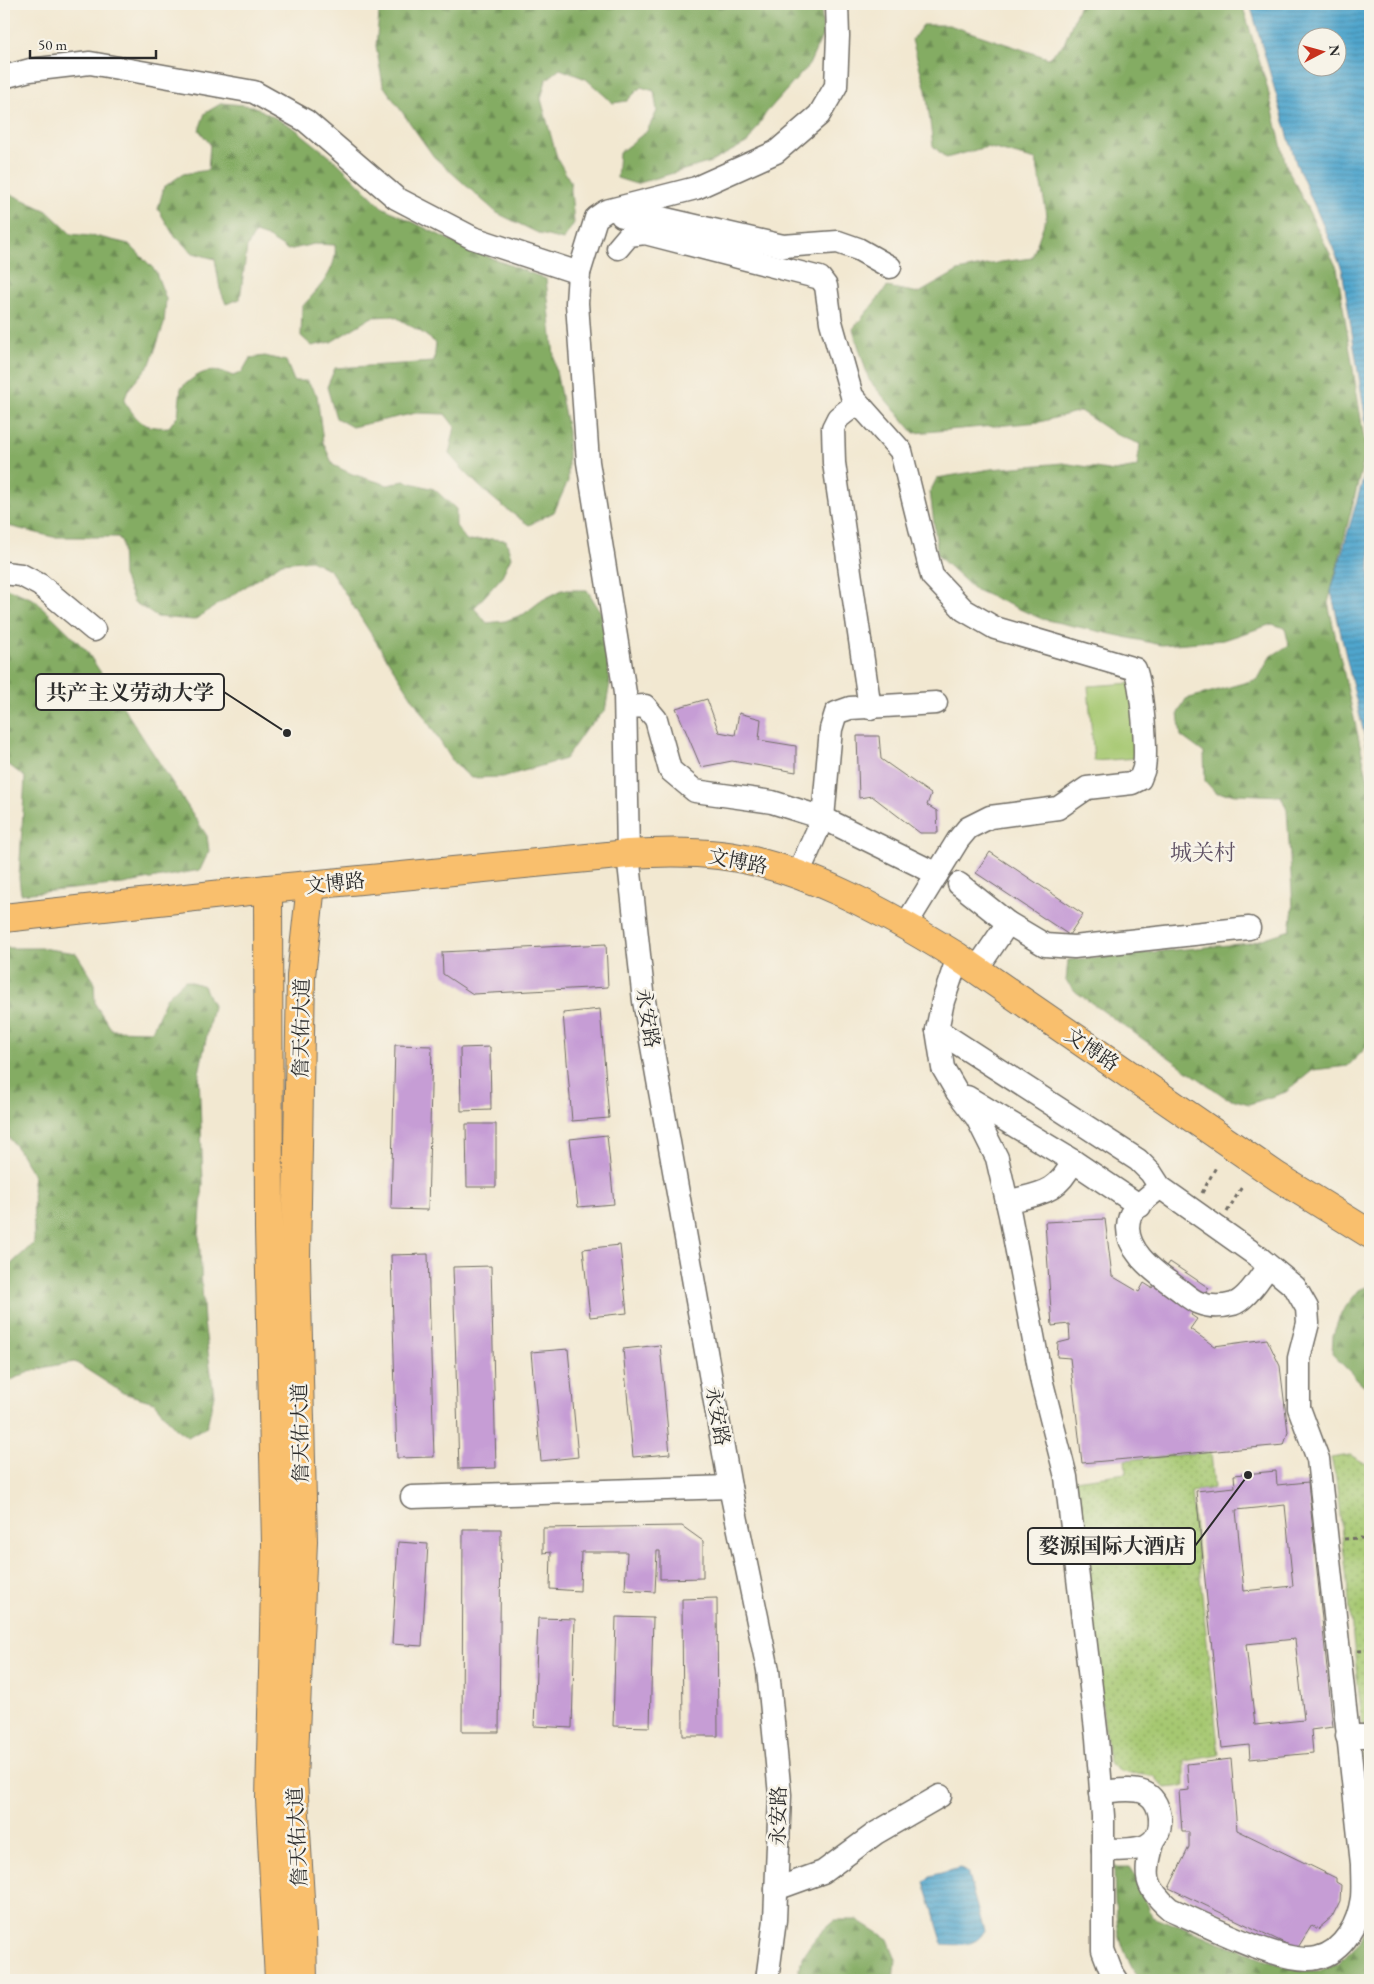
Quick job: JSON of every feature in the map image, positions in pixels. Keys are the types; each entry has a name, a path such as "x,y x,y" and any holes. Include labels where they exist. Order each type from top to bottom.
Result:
{"main road":[{"name":"文博路","path":"4,918 268,889 628,854 669,852 719,855 759,863 797,876 866,905 905,926 967,964 1278,1177 1370,1234"},
{"name":"詹天佑大道","path":"303,1980 293,1781 303,1541 296,1258 301,976 311,885"},
{"name":"詹天佑大道","path":"268,889 269,1229 276,1544 270,1799 280,1980"}],"street":[{"path":"596,218 606,211 696,188 776,152 819,115 836,86 837,4"},
{"path":"4,77 30,70 90,63 254,92 306,121 396,198 473,238 579,273"},
{"path":"596,218 648,215 783,246 838,242 858,249 890,267"},
{"name":"永安路","path":"596,218 579,273 577,303 588,462 625,693 628,854 644,1002 730,1487 768,1670 780,1795 775,1920 766,1980"},
{"path":"618,248 629,236 646,233 820,278 826,286 831,322 852,396 901,451 932,576 964,610 995,628 1135,669 1139,679 1144,737 1144,768 1140,779 1132,783 1087,788 1058,808 990,817 968,828 958,840 905,926"},
{"path":"858,402 838,418 833,428 834,454 870,708"},
{"path":"4,573 22,575 40,585 94,630"},
{"path":"797,876 823,818 831,730 836,713 850,708 936,703"},
{"path":"626,706 645,706 656,719 670,770 695,791 772,802 823,818 937,874"},
{"path":"959,884 1008,923 1045,945 1074,947 1249,928"},
{"path":"1008,923 967,964 943,1001 937,1030 943,1068 957,1092 977,1118 997,1158 1042,1383 1066,1477 1097,1738 1103,1850 1103,1950 1111,1972 1117,1980"},
{"path":"937,1030 1138,1160 1151,1173 1160,1187 1295,1287 1307,1308 1308,1323 1299,1358 1299,1408 1318,1459 1362,1864 1362,1899 1353,1928 1334,1952 1316,1959 1300,1959 1270,1952 1170,1909 1159,1900 1147,1879 1147,1869 1153,1842 1159,1832 1159,1810 1148,1794 1137,1791 1101,1792"},
{"path":"957,1092 1073,1161 1140,1206"},
{"path":"1007,1202 1056,1186 1065,1177 1073,1161"},
{"path":"1160,1187 1131,1215 1129,1227 1132,1245 1142,1260 1166,1281 1199,1304 1221,1307 1235,1304 1256,1284 1268,1266"},
{"path":"412,1496 730,1487"},
{"path":"1347,1736 1370,1736"},
{"path":"776,1889 823,1872 876,1833 940,1796"},
{"path":"1103,1850 1143,1847 1153,1842"}],"path":[{"path":"1192,1210 1216,1167"},
{"path":"1218,1229 1243,1185"},
{"path":"1326,1540 1361,1538 1370,1540"}],"green space":[{"path":"380,4 821,4 823,34 809,65 766,113 748,142 711,162 636,184 617,178 619,153 647,131 657,111 654,91 641,87 627,101 613,103 586,79 560,69 546,80 541,99 557,158 570,181 574,223 563,240 540,234 497,213 434,157 383,85 376,46"},
{"path":"1080,4 1242,4 1267,86 1286,165 1337,268 1366,451 1328,603 1370,789 1368,924 1370,934 1370,1038 1366,1048 1348,1066 1313,1070 1286,1092 1249,1104 1225,1097 1076,992 1066,981 1068,960 1250,943 1290,930 1293,908 1287,810 1281,796 1216,793 1205,781 1204,753 1181,736 1178,713 1186,699 1258,679 1270,657 1289,645 1285,628 1272,624 1224,640 1161,645 1042,619 974,589 938,556 930,492 937,478 991,469 1063,463 1114,471 1137,467 1140,444 1115,434 1080,411 1040,422 914,433 869,380 853,329 887,287 919,293 958,271 1032,258 1047,215 1036,160 987,147 946,158 933,146 926,90 912,40 923,25 949,25 1048,58 1064,44"},
{"path":"222,103 253,106 294,128 339,164 382,207 468,249 546,279 555,366 568,431 568,481 554,512 529,525 486,492 449,454 455,427 445,414 416,413 352,427 336,418 327,387 335,368 434,362 436,343 394,316 372,317 331,342 312,346 301,336 302,307 326,279 333,263 335,245 314,244 288,250 267,237 255,233 247,247 240,299 226,304 220,289 215,259 193,253 173,234 158,209 164,187 183,174 208,170 210,144 199,130 205,113"},
{"path":"13,195 47,211 71,234 99,237 129,244 155,270 166,299 164,324 150,364 128,390 124,401 142,423 153,427 169,427 178,415 181,388 193,378 205,372 218,371 233,376 242,372 250,358 265,356 286,361 294,381 307,381 317,395 323,442 333,465 352,474 388,485 404,481 434,489 456,509 456,526 467,541 506,540 511,557 501,578 474,608 487,623 505,621 524,614 542,600 562,590 587,590 602,614 610,683 605,711 586,729 565,759 503,777 471,778 454,763 330,570 311,560 282,563 194,620 157,617 134,602 123,576 122,542 118,537 53,537 4,525 4,196"},
{"path":"4,587 35,600 86,650 207,836 209,851 200,870 123,884 21,894 19,878 25,777 9,765 4,765"},
{"path":"1132,683 1138,758 1094,761 1088,686"},
{"path":"4,948 41,948 76,953 94,981 95,1004 112,1030 152,1031 166,998 185,980 204,986 213,1006 199,1073 203,1183 199,1234 204,1322 214,1395 207,1426 188,1437 175,1428 154,1402 123,1393 75,1362 29,1372 4,1385 4,1266 11,1264 34,1243 33,1174 4,1131"},
{"path":"1370,1286 1370,1388 1362,1384 1332,1354 1333,1335 1341,1313 1359,1290"},
{"path":"1211,1452 1214,1488 1191,1492 1219,1755 1185,1761 1185,1786 1165,1788 1154,1776 1121,1772 1109,1763 1075,1480 1126,1473 1125,1460"},
{"path":"1350,1455 1370,1466 1370,1761 1364,1761 1362,1722 1336,1478 1331,1458"},
{"path":"1114,1867 1130,1867 1136,1876 1152,1916 1286,1967 1316,1972 1338,1964 1360,1942 1370,1917 1370,1980 1141,1980 1132,1967 1121,1940 1116,1912"},
{"path":"835,1920 858,1920 888,1939 896,1959 894,1980 797,1980 801,1962 810,1946 821,1932"}],"water":[{"path":"1250,4 1370,4 1370,447 1342,269 1296,163"},
{"path":"1370,455 1370,760 1331,591"},
{"path":"960,1868 967,1872 984,1931 977,1940 966,1944 943,1944 924,1882 930,1876"}],"building":[{"path":"707,699 719,732 735,735 739,713 761,719 759,740 796,746 796,772 732,761 701,767 676,708"},
{"path":"857,736 879,736 881,759 931,794 927,805 937,811 938,833 920,833 872,796 859,798"},
{"path":"990,852 1083,914 1069,935 976,873"},
{"path":"606,944 608,987 473,994 443,974 442,952"},
{"path":"600,1009 609,1118 572,1121 563,1013"},
{"path":"395,1045 432,1046 428,1210 391,1209"},
{"path":"490,1047 491,1110 461,1111 460,1048"},
{"path":"466,1124 496,1124 496,1187 467,1187"},
{"path":"607,1135 614,1204 578,1207 570,1139"},
{"path":"1105,1219 1112,1276 1139,1292 1144,1283 1152,1288 1170,1262 1209,1288 1191,1315 1197,1319 1190,1329 1214,1346 1267,1339 1280,1366 1288,1432 1284,1445 1082,1463 1070,1358 1057,1357 1058,1343 1070,1340 1069,1324 1052,1326 1045,1222"},
{"path":"620,1245 627,1313 590,1317 583,1249"},
{"path":"428,1254 434,1457 397,1458 391,1255"},
{"path":"491,1266 496,1468 459,1469 453,1267"},
{"path":"660,1345 670,1454 633,1457 623,1349"},
{"path":"568,1349 578,1457 541,1461 531,1352"},
{"path":"1276,1471 1277,1485 1308,1482 1333,1727 1311,1730 1313,1753 1250,1759 1249,1745 1222,1748 1196,1491 1235,1487 1234,1475","holes":["1285,1505 1293,1586 1244,1591 1236,1510","1295,1639 1304,1720 1255,1725 1246,1644"]},
{"path":"682,1526 703,1541 703,1578 660,1579 660,1551 657,1551 655,1592 625,1590 627,1552 581,1552 580,1591 550,1589 551,1552 543,1553 543,1528"},
{"path":"463,1529 501,1529 499,1732 462,1732"},
{"path":"398,1542 428,1544 422,1646 392,1644"},
{"path":"717,1598 718,1736 683,1736 682,1599"},
{"path":"616,1617 653,1618 650,1727 613,1726"},
{"path":"538,1618 575,1619 572,1728 534,1726"},
{"path":"1231,1759 1237,1830 1336,1878 1336,1882 1341,1885 1340,1901 1332,1917 1318,1929 1312,1925 1297,1949 1169,1888 1189,1847 1189,1832 1182,1832 1179,1791 1189,1790 1187,1764"}],"place":[{"name":"共产主义劳动大学","path":"287,733"},
{"name":"婺源国际大酒店","path":"1248,1475"}],"district":[{"name":"城关村","path":"1203,852"}]}
